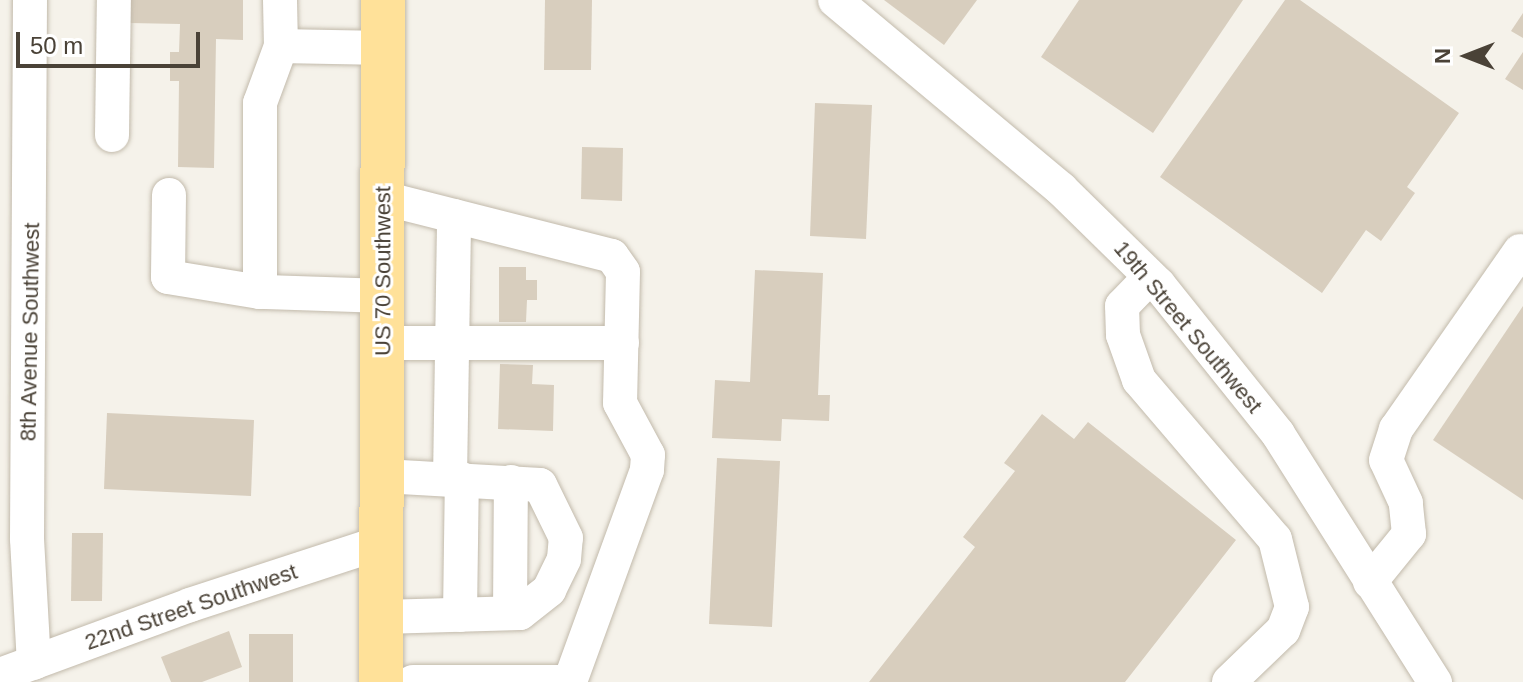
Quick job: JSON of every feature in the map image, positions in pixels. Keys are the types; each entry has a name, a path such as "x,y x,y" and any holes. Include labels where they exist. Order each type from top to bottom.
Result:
{"main road":[{"name":"US 70 Southwest","path":"381,682 383,0"}],"street":[{"name":"8th Avenue Southwest","path":"30,0 16,200 34,663"},
{"path":"112,135 114,0"},
{"path":"260,292 260,103 281,46 280,0"},
{"name":"19th Street Southwest","path":"835,0 1061,189 1150,277 1278,434 1435,682"},
{"path":"281,46 383,48"},
{"path":"169,195 168,277 260,292 383,296"},
{"path":"383,198 612,256 623,272 620,403 648,455 647,470 571,681 413,682"},
{"path":"454,216 452,343 460,615"},
{"path":"1370,582 1409,534 1406,503 1386,460 1396,429 1520,251"},
{"path":"1150,277 1122,306 1123,335 1139,380 1275,539 1292,607 1283,630 1229,682"},
{"path":"383,343 622,343"},
{"path":"382,617 510,613 531,608 549,590 564,559 566,538 543,487 511,482 383,476"},
{"path":"510,613 511,482"},
{"name":"22nd Street Southwest","path":"0,675 383,542"}],"building":[{"path":"130,0 243,0 243,40 216,39 214,168 178,167 179,81 170,81 170,52 179,52 180,24 130,23"},
{"path":"545,0 592,0 591,70 544,70"},
{"path":"884,0 977,0 944,45"},
{"path":"1079,0 1243,0 1153,133 1041,57"},
{"path":"1285,0 1300,0 1459,113 1407,187 1415,193 1381,241 1366,230 1322,293 1160,177"},
{"path":"1523,13 1523,38 1511,31"},
{"path":"1523,52 1523,90 1505,79"},
{"path":"815,103 872,105 866,239 810,236"},
{"path":"582,147 623,148 622,201 581,199"},
{"path":"499,267 526,267 526,280 537,280 537,300 527,300 526,322 499,322"},
{"path":"755,270 823,273 818,395 830,395 829,421 782,419 781,441 712,438 715,380 750,382"},
{"path":"1523,306 1523,500 1433,440"},
{"path":"500,364 533,365 532,384 554,385 553,431 498,429"},
{"path":"107,413 254,420 251,496 104,489"},
{"path":"1042,414 1074,439 1088,422 1236,540 1125,682 869,682 975,547 963,537 1015,471 1004,463"},
{"path":"717,458 780,461 772,627 709,624"},
{"path":"72,533 103,533 102,601 71,601"},
{"path":"229,631 242,667 202,682 171,682 161,657"},
{"path":"249,634 293,634 293,682 249,682"}]}
